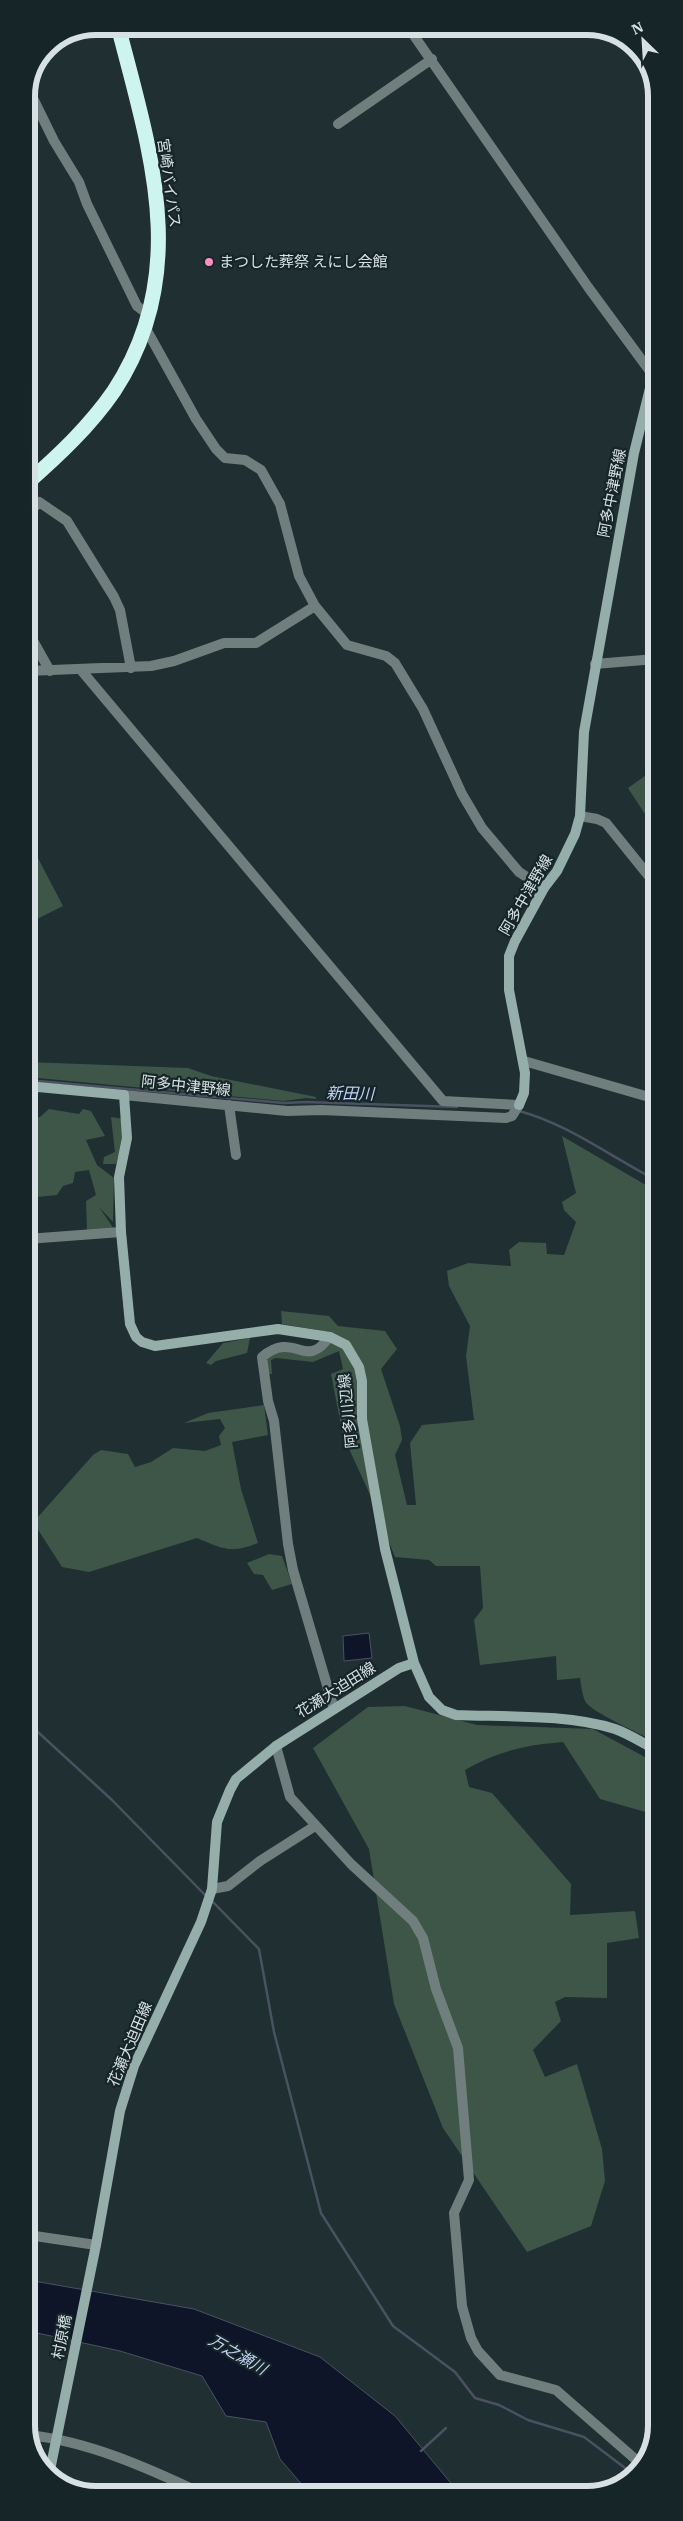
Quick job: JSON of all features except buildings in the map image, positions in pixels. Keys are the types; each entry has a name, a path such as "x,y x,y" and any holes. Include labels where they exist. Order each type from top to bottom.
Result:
{"highway":[{"name":"宮崎バイパス","path":"35,476 58,456 102,407 132,358 147,321 156,286 160,253 159,212 150,159 120,35"}],"street":[{"path":"414,35 588,287 648,362"},
{"path":"338,124 432,59"},
{"path":"35,102 54,141 79,182 87,204 137,306 147,321 196,419 216,449 225,458 245,460 261,470 280,504 299,576 315,606 347,645 386,656 395,663 423,708 462,794 482,828 519,872 544,888"},
{"name":"阿多中津野線","path":"124,1095 287,1111 321,1110 506,1118 517,1108 525,1086 524,1061 509,990 508,968 515,941 544,888 566,856 576,834 580,816 584,732 595,664 634,453 648,394"},
{"path":"35,506 39,502 67,521 76,534 120,610 131,668"},
{"path":"35,671 131,668 174,661 224,643 256,644 315,606"},
{"path":"35,644 50,671"},
{"path":"595,664 648,660"},
{"path":"81,670 443,1101 517,1108"},
{"path":"580,816 598,819 606,823 648,875"},
{"path":"524,1061 648,1097"},
{"path":"35,1087 124,1095"},
{"name":"阿多川辺線","path":"124,1095 127,1138 119,1177 121,1232 130,1324 136,1336 142,1342 162,1346 278,1329 330,1337 346,1346 360,1367 362,1420 385,1549 414,1663 429,1697 442,1710 456,1715 563,1719 600,1724 617,1730 648,1746"},
{"path":"229,1105 236,1155"},
{"path":"35,1238 121,1232"},
{"path":"330,1337 316,1350 310,1352 293,1346 280,1347 269,1351 262,1357 268,1401 274,1421 291,1561 334,1710"},
{"name":"花瀬大迫田線","path":"95,2247 126,2088 134,2066 201,1922 212,1889 217,1822 236,1779 276,1746 399,1668 414,1663"},
{"path":"276,1746 290,1797 365,1878 413,1921 423,1938 436,1988 458,2048 469,2180 454,2213 462,2306 478,2351 500,2375 556,2390 636,2460"},
{"path":"212,1889 228,1886 260,1861 315,1826"},
{"path":"35,2236 95,2247"},
{"name":"村原橋","path":"51,2466 95,2247"},
{"path":"36,2435 57,2434 186,2486"}],"green space":[{"path":"648,774 648,819 628,788"},
{"path":"35,852 63,906 35,920"},
{"path":"35,1062 188,1068 211,1076 316,1097 316,1099 306,1098 284,1101 35,1078"},
{"path":"49,1109 79,1114 83,1109 91,1111 105,1136 86,1140 97,1165 114,1178 113,1222 99,1207 114,1229 87,1230 86,1201 96,1195 89,1170 75,1172 73,1183 63,1186 57,1195 35,1197 35,1142 38,1138 35,1135 35,1118 40,1117"},
{"path":"111,1117 123,1119 124,1139 116,1164 103,1164 104,1157 115,1152"},
{"path":"562,1136 648,1186 648,1738 606,1717 589,1705 584,1698 580,1678 557,1680 556,1656 480,1665 474,1620 483,1608 480,1566 436,1566 429,1560 395,1557 367,1488 343,1436 331,1374 343,1369 339,1351 313,1362 276,1358 271,1360 272,1374 268,1374 266,1357 272,1354 297,1352 317,1355 332,1343 330,1332 282,1324 281,1311 329,1316 338,1326 385,1331 397,1349 381,1369 400,1426 402,1440 395,1455 407,1505 416,1505 410,1443 422,1425 474,1420 466,1356 470,1326 449,1286 447,1271 468,1263 511,1266 509,1250 519,1242 546,1243 547,1254 564,1255 576,1222 564,1210 562,1202 576,1193"},
{"path":"250,1338 247,1353 216,1361 211,1365 206,1363 223,1343"},
{"path":"264,1405 268,1435 232,1442 241,1489 258,1543 241,1548 227,1549 197,1538 89,1572 62,1567 35,1525 37,1518 93,1455 101,1450 128,1454 135,1467 151,1462 173,1448 205,1451 221,1445 219,1436 225,1428 220,1419 184,1423 208,1413"},
{"path":"269,1554 282,1556 292,1584 272,1590 263,1575 254,1574 247,1563"},
{"path":"405,1706 477,1725 593,1729 648,1759 648,1813 600,1799 563,1742 512,1750 477,1763 465,1770 469,1787 492,1793 571,1884 570,1915 635,1911 639,1938 607,1943 607,1998 565,1997 555,2002 561,2021 533,2050 545,2077 577,2064 602,2149 605,2181 591,2226 527,2252 443,2128 394,2004 369,1849 313,1748 368,1707"}],"water":[{"path":"369,1633 372,1658 344,1661 343,1636"},
{"name":"万之瀬川","path":"35,2281 194,2309 320,2357 395,2416 453,2486 303,2486 280,2459 266,2422 226,2416 202,2376 120,2351 35,2333"}],"waterway":[{"name":"新田川","path":"35,1081 284,1103 306,1102 457,1107"},
{"name":"新田川","path":"519,1111 572,1132 648,1176"},
{"path":"35,1729 112,1800 207,1897"},
{"path":"211,1900 259,1949 274,2032 321,2213 393,2326 455,2372 475,2398 499,2405 528,2420 584,2437 628,2470"},
{"path":"421,2451 446,2428"}],"place":[{"name":"まつした葬祭 えにし会館","path":"209,262"}]}
